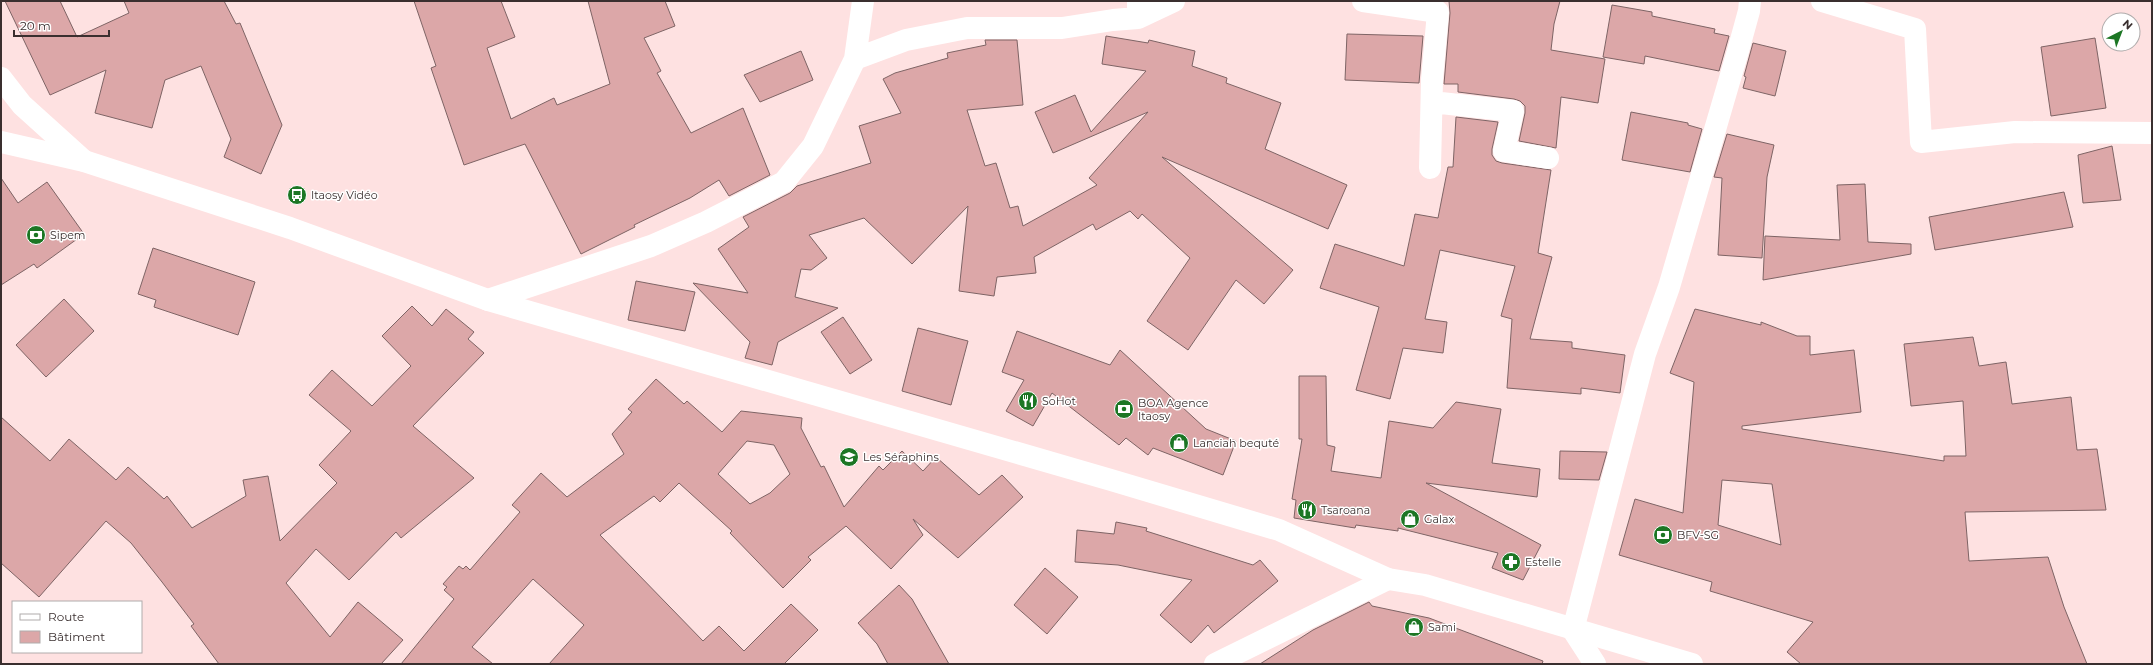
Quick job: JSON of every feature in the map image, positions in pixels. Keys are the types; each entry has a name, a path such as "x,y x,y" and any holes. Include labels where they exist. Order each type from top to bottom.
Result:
{"street":[{"path":"488,300 651,246 706,222 784,182 813,146 855,59 863,1"},
{"path":"855,59 906,40 967,28 1062,28 1113,20 1138,10 1174,1"},
{"path":"1363,1 1438,12 1432,80 1430,168"},
{"path":"1595,664 1573,630 1645,354 1669,287 1736,58 1749,11 1750,1"},
{"path":"1822,1 1916,29 1921,142 2015,132 2152,133"},
{"path":"1,78 22,105 84,161"},
{"path":"1432,102 1513,111 1504,151 1548,158"},
{"path":"1,142 84,161 290,228 488,300 1111,480 1278,530 1388,579 1425,585 1692,664"},
{"path":"1215,664 1388,579"}],"building":[{"path":"5,1 60,1 77,37 129,13 124,1 224,1 236,24 240,23 282,125 261,174 224,157 231,139 201,66 165,80 152,128 95,113 106,70 50,95"},
{"path":"414,1 501,1 515,37 487,48 511,119 554,98 557,105 610,84 588,1 665,1 675,26 644,38 661,71 657,73 691,133 743,108 770,175 729,196 719,180 690,198 634,225 635,227 581,254 525,144 464,165 431,68 436,66"},
{"path":"1449,1 1560,1 1554,24 1551,50 1605,59 1598,103 1561,97 1556,148 1519,141 1525,113 1525,106 1520,101 1458,92 1458,84 1444,84 1450,13"},
{"path":"1612,5 1652,12 1652,16 1715,29 1714,33 1729,36 1719,71 1645,56 1644,64 1603,57"},
{"path":"1347,34 1423,36 1419,83 1345,80"},
{"path":"1106,36 1148,43 1149,40 1195,51 1192,66 1227,78 1226,83 1281,103 1265,149 1347,185 1328,229 1162,157 1293,270 1264,304 1236,280 1188,350 1147,321 1190,258 1142,214 1138,219 1130,211 1096,230 1093,224 1034,257 1036,273 997,277 994,296 959,291 968,206 912,264 864,218 809,235 827,258 811,270 801,269 795,297 838,308 778,342 772,365 745,358 750,342 693,283 748,293 718,249 749,227 743,217 790,193 797,186 871,163 859,126 901,113 883,79 895,73 948,58 947,53 986,45 985,40 1017,40 1023,105 967,110 985,166 996,163 1010,208 1018,206 1023,226 1097,185 1089,178 1148,112 1053,153 1035,112 1075,95 1091,132 1146,71 1102,64"},
{"path":"2095,38 2106,108 2051,116 2041,47"},
{"path":"1753,43 1786,51 1775,96 1743,88 1746,77 1744,76"},
{"path":"801,51 813,80 760,102 744,75"},
{"path":"1631,112 1688,123 1688,125 1702,129 1690,172 1622,160"},
{"path":"1456,117 1498,122 1492,149 1492,155 1496,161 1551,170 1538,253 1552,257 1530,339 1572,342 1572,348 1625,355 1620,393 1581,388 1581,394 1507,388 1512,319 1501,316 1515,266 1440,250 1425,319 1447,322 1443,353 1403,348 1390,399 1356,390 1379,307 1320,288 1335,244 1404,266 1415,214 1438,218 1448,167 1453,167"},
{"path":"1727,134 1774,145 1767,177 1762,258 1718,255 1722,178 1714,177"},
{"path":"2112,146 2121,200 2083,203 2078,155"},
{"path":"1,178 18,203 47,182 84,234 37,268 34,264 1,285"},
{"path":"1865,184 1868,242 1911,244 1911,254 1763,280 1765,236 1840,240 1837,185"},
{"path":"2064,192 2073,227 1935,250 1929,217"},
{"path":"153,248 255,282 238,335 154,307 156,300 138,294"},
{"path":"636,281 695,292 685,331 628,320"},
{"path":"64,299 94,331 46,377 16,345"},
{"path":"412,306 432,326 446,309 474,332 468,339 484,353 413,426 474,478 401,538 396,532 349,580 316,549 286,583 330,637 358,602 403,640 381,664 219,664 191,626 194,624 162,582 131,543 106,521 39,597 1,563 1,417 50,461 69,439 116,480 128,467 164,499 167,496 192,528 246,496 243,480 268,476 280,541 337,483 319,465 351,431 309,395 332,370 372,406 411,366 382,336"},
{"path":"1695,309 1761,325 1761,322 1797,336 1810,336 1810,355 1854,350 1861,412 1742,426 1742,429 1944,461 1944,456 1966,456 1963,401 1911,406 1904,344 1973,337 1979,366 2006,362 2012,404 2071,397 2077,450 2097,449 2106,510 1965,512 1969,561 2048,557 2064,607 2087,664 1801,664 1787,652 1813,622 1710,591 1712,582 1619,555 1635,499 1683,513 1694,382 1670,373","holes":["1722,480 1772,484 1781,545 1718,525"]},
{"path":"843,317 872,360 850,374 821,332"},
{"path":"918,328 968,341 951,405 902,391"},
{"path":"1017,331 1110,365 1120,350 1206,429 1236,441 1223,475 1153,448 1148,455 1126,438 1119,445 1052,393 1033,426 1006,411 1024,380 1002,372"},
{"path":"1299,376 1326,376 1327,445 1335,447 1331,471 1381,478 1389,421 1433,428 1456,402 1501,409 1492,463 1540,469 1537,497 1426,483 1541,545 1523,580 1492,568 1498,553 1398,528 1398,531 1356,525 1355,528 1294,518 1296,500 1292,499 1302,439 1299,439"},
{"path":"656,379 684,404 687,401 722,432 741,411 802,418 801,428 821,467 824,466 844,507 879,466 883,470 902,451 923,471 936,457 979,495 1002,475 1023,497 958,558 913,519 923,535 891,569 846,526 808,557 811,560 783,588 730,533 732,531 679,483 660,502 654,496 600,535 703,641 719,626 744,651 791,604 818,630 784,664 549,664 584,625 533,579 472,647 493,664 401,664 454,599 444,590 447,587 443,584 459,566 463,569 466,566 470,570 520,512 512,505 541,473 567,497 624,454 612,434 632,412 628,409","holes":["747,441 774,445 790,474 770,493 750,504 718,474"]},
{"path":"1560,451 1607,452 1599,480 1559,479"},
{"path":"1116,522 1147,528 1146,531 1253,565 1260,560 1278,581 1214,633 1208,625 1191,643 1160,615 1192,580 1118,565 1075,562 1077,530 1114,534"},
{"path":"1045,568 1078,597 1047,634 1014,605"},
{"path":"899,585 912,599 949,664 888,664 877,644 858,623"},
{"path":"1369,602 1372,606 1429,618 1543,661 1542,664 1260,664 1313,630"}],"place":[{"name":"Itaosy Vidéo","path":"297,195"},
{"name":"Sipem","path":"36,235"},
{"name":"SoHot","path":"1028,401"},
{"name":"BOA Agence Itaosy","path":"1124,409"},
{"name":"Lanciah bequté","path":"1179,443"},
{"name":"Les Séraphins","path":"849,457"},
{"name":"Tsaroana","path":"1307,510"},
{"name":"Galax","path":"1410,519"},
{"name":"BFV-SG","path":"1663,535"},
{"name":"Estelle","path":"1511,562"},
{"name":"Sami","path":"1414,627"}]}
